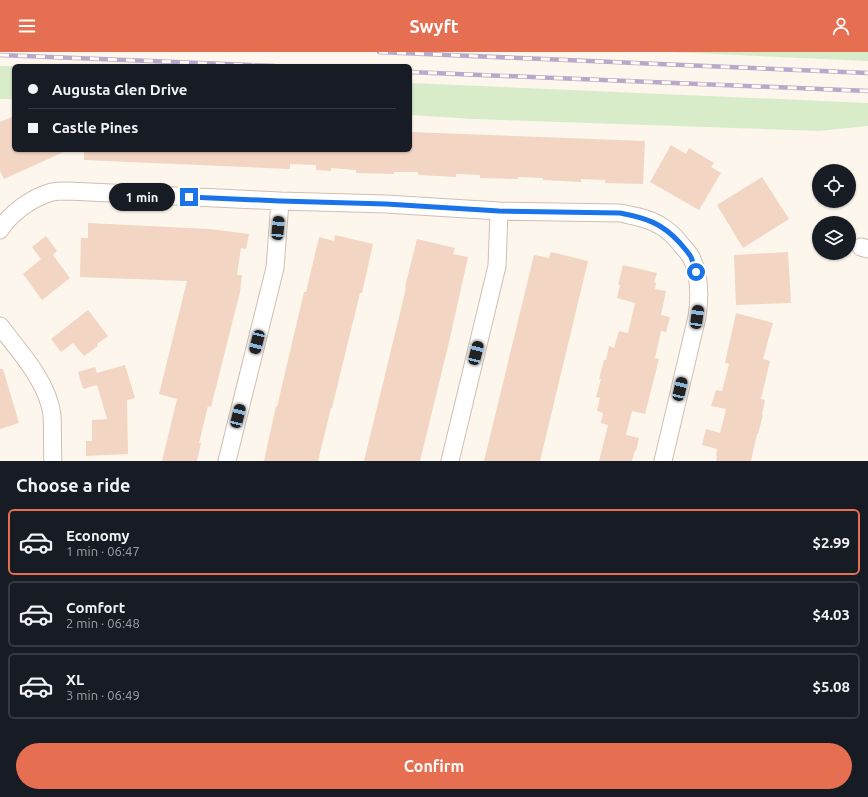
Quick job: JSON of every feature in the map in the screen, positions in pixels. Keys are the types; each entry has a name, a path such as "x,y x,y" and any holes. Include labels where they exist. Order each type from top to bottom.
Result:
{"street":[{"path":"0,230 14,214 26,204 52,192 68,191 280,201 386,204 499,211 620,213 648,220 661,226 672,234 690,256 696,272 699,287 697,317 663,461"},
{"path":"227,461 275,268 280,201"},
{"path":"450,461 497,266 499,211"},
{"path":"0,326 36,374 47,395 52,414 52,461"}],"green space":[{"path":"670,52 868,52 868,61"},
{"path":"0,66 12,66 12,99 0,99"},
{"path":"412,83 868,103 868,126 819,131 473,119 412,115"}],"building":[{"path":"12,117 12,152 64,152 4,179 0,171 0,122"},
{"path":"412,132 645,141 643,184 605,183 605,180 581,179 581,182 518,177 518,179 480,178 480,175 456,174 456,177 418,175 418,172 394,172 394,174 356,173 356,170 331,168 331,171 316,170 316,165 290,164 290,169 84,160 84,152 412,152"},
{"path":"671,145 686,154 689,148 714,163 711,167 721,173 699,210 650,182"},
{"path":"762,177 789,219 743,248 717,205"},
{"path":"88,223 210,229 249,234 246,249 241,248 237,275 242,275 240,292 211,407 208,406 199,443 201,443 197,461 162,461 177,399 159,394 187,281 80,277 81,238 88,238"},
{"path":"335,235 373,244 362,293 360,293 318,461 264,461 276,406 277,407 304,292 306,292 319,237 334,241"},
{"path":"46,236 57,251 53,255 70,278 42,300 23,274 41,259 32,247"},
{"path":"417,239 455,248 453,254 468,257 450,338 420,461 364,461 406,288"},
{"path":"551,252 588,261 540,461 484,461 534,255 549,258"},
{"path":"788,252 791,303 736,305 734,255"},
{"path":"623,265 657,273 654,282 656,283 655,289 666,291 661,315 670,317 666,332 661,331 655,358 659,359 645,414 632,411 626,435 639,438 632,461 599,461 608,425 601,423 603,413 597,411 600,398 596,397 601,379 599,379 609,346 614,348 619,331 628,333 635,303 617,298 620,285 618,285"},
{"path":"88,310 108,336 97,344 98,346 84,356 73,343 61,352 51,339"},
{"path":"736,313 773,323 763,359 770,361 761,399 765,400 763,415 751,461 716,461 717,449 702,445 706,429 720,433 726,409 711,406 716,390 722,391 729,364 725,363"},
{"path":"125,365 135,398 127,400 128,454 86,456 86,441 92,441 92,420 107,419 97,385 83,389 78,372 95,367 97,373"},
{"path":"0,369 3,369 19,423 0,429"}],"railway":[{"path":"379,52 868,73"},
{"path":"0,55 225,64"},
{"path":"412,72 868,91"}],"route":[{"path":"189,197 386,204 499,211 620,213 648,220 661,226 672,234 690,256 696,272"}]}
